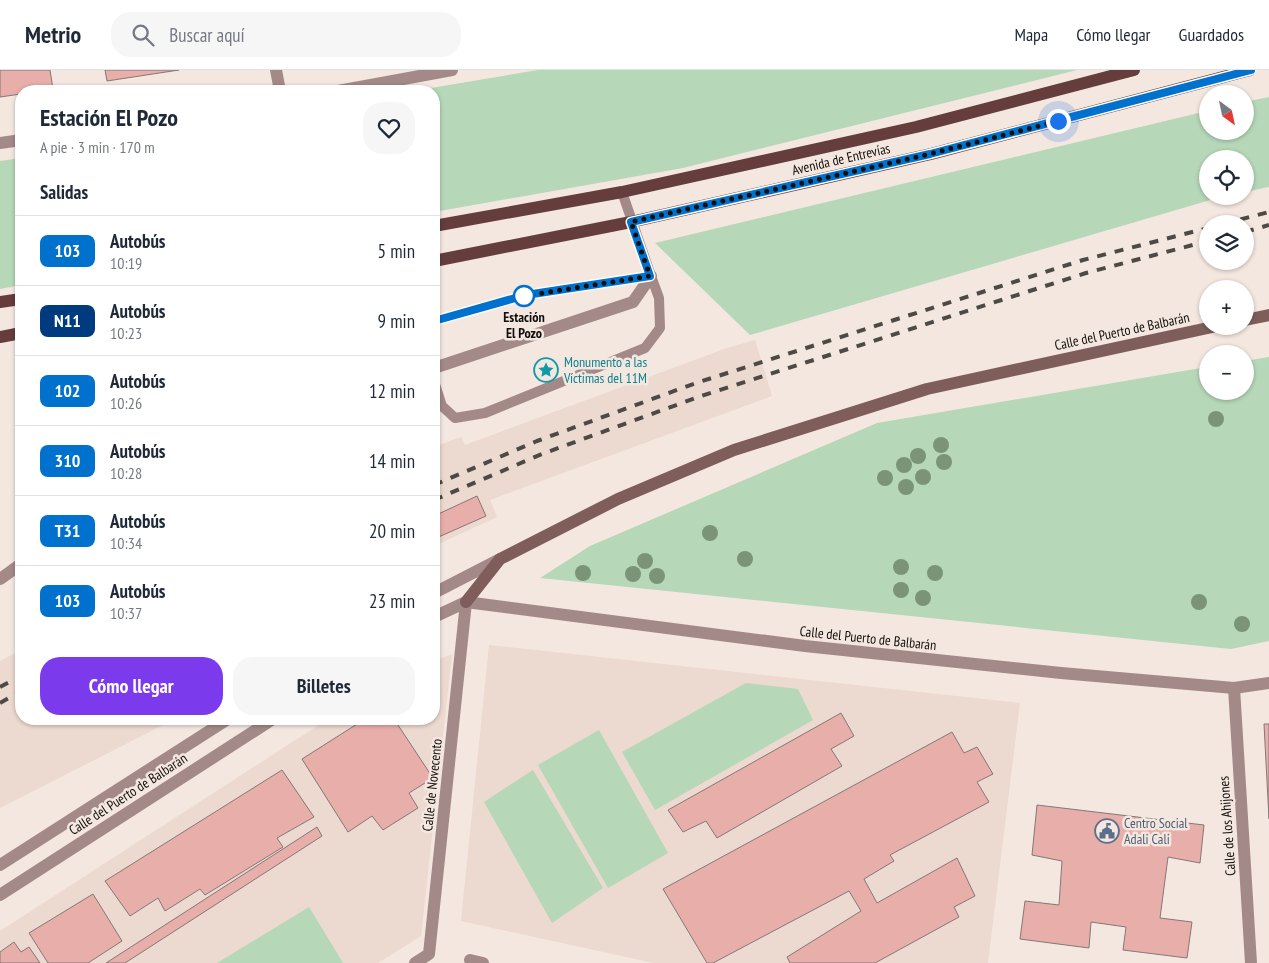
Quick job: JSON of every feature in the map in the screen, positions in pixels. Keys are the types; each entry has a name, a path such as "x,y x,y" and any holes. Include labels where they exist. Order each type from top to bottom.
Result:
{"main road":[{"name":"Avenida de Entrevías","path":"440,225 622,192 916,127 1134,70"},
{"name":"Avenida de Entrevías","path":"440,260 631,222 930,154 1250,70"},
{"path":"0,302 15,300"},
{"path":"0,337 15,334"}],"street":[{"path":"276,70 279,85"},
{"path":"371,85 452,70"},
{"path":"0,143 15,141"},
{"path":"440,366 633,302 650,276"},
{"path":"1254,318 1269,315"},
{"name":"Calle del Puerto de Balbarán","path":"440,590 618,499 734,450 927,389 1199,330"},
{"name":"Calle del Puerto de Balbarán","path":"440,614 466,602 500,559"},
{"path":"0,579 15,568"},
{"name":"Calle del Puerto de Balbarán","path":"466,602 805,646 1061,673 1234,688 1269,683"},
{"name":"Calle de Novecento","path":"415,963 429,954 466,602"},
{"name":"Calle de los Ahijones","path":"1234,688 1251,963"},
{"name":"Calle del Puerto de Balbarán","path":"0,866 219,725"},
{"name":"Calle del Puerto de Balbarán","path":"0,895 264,725"},
{"path":"470,960 484,963"}],"lane":[{"path":"440,400 442,406 455,418 485,413 645,348 660,328 659,298 622,192"},
{"path":"440,319 526,295 650,276"}],"shaded area":[{"path":"755,340 772,396 490,500 497,517 440,543 440,445 461,437 465,445 727,348"},
{"path":"489,645 1020,703 988,963 654,963 461,921"},
{"path":"15,653 15,725 163,725 0,808 0,661"},
{"path":"452,654 421,936 378,963 0,963 0,931 319,725 440,725 440,659"}],"green space":[{"path":"538,70 1077,70 683,168 440,211 440,86"},
{"path":"1269,97 1269,187 1254,190 1254,150 1199,150 1199,203 750,335 655,243 1199,113 1199,140 1254,140 1254,100"},
{"path":"15,159 15,286 0,289 0,161"},
{"path":"1269,357 1269,641 1231,649 540,578 590,546 877,423 1199,368 1199,400 1254,400 1254,360"},
{"path":"746,683 798,689 813,720 655,810 622,752"},
{"path":"599,730 668,853 608,888 538,765"},
{"path":"533,770 603,888 552,923 484,802"},
{"path":"309,907 343,963 217,963"}],"building":[{"path":"0,70 50,70 52,85 15,85 15,95 0,97"},
{"path":"105,70 179,70 107,81"},
{"path":"477,496 486,516 440,536 440,513"},
{"path":"841,713 854,736 831,749 842,766 717,838 706,821 683,832 668,810"},
{"path":"1264,724 1269,724 1269,819"},
{"path":"356,725 398,725 433,778 409,793 418,808 383,830 372,816 348,832 302,759"},
{"path":"952,732 964,753 977,747 993,774 977,782 989,802 890,855 894,861 864,879 877,903 957,858 975,896 954,907 959,917 875,963 790,963 787,957 861,911 849,891 713,963 707,963 663,889"},
{"path":"282,770 314,817 277,838 283,847 205,895 200,889 165,911 158,898 130,916 105,881"},
{"path":"1037,805 1204,825 1200,863 1168,857 1160,918 1192,922 1187,958 1123,950 1126,927 1091,922 1089,948 1020,939 1025,901 1059,905 1062,861 1032,855"},
{"path":"317,827 322,836 125,963 106,963"},
{"path":"93,894 122,941 88,963 48,963 29,933"},
{"path":"14,942 21,952 29,947 40,963 0,963 0,952"}],"railway":[{"path":"1254,216 1269,212"},
{"path":"1254,229 1269,225"},
{"path":"440,482 537,441 696,383 1083,260 1199,230"},
{"path":"440,497 542,454 701,396 1086,273 1199,243"},
{"path":"0,687 15,679"},
{"path":"0,703 15,694"}],"bus line":[{"name":"103","path":"440,319 526,295 650,276 631,222 930,154 1251,70"}],"place":[{"name":"Estación El Pozo","path":"524,296"},
{"name":"Monumento a las Víctimas del 11M","path":"546,370"},
{"name":"Centro Social Adali Cali","path":"1107,831"}],"route":[{"path":"524,296 650,276 631,222 930,154 1058,121"}]}
